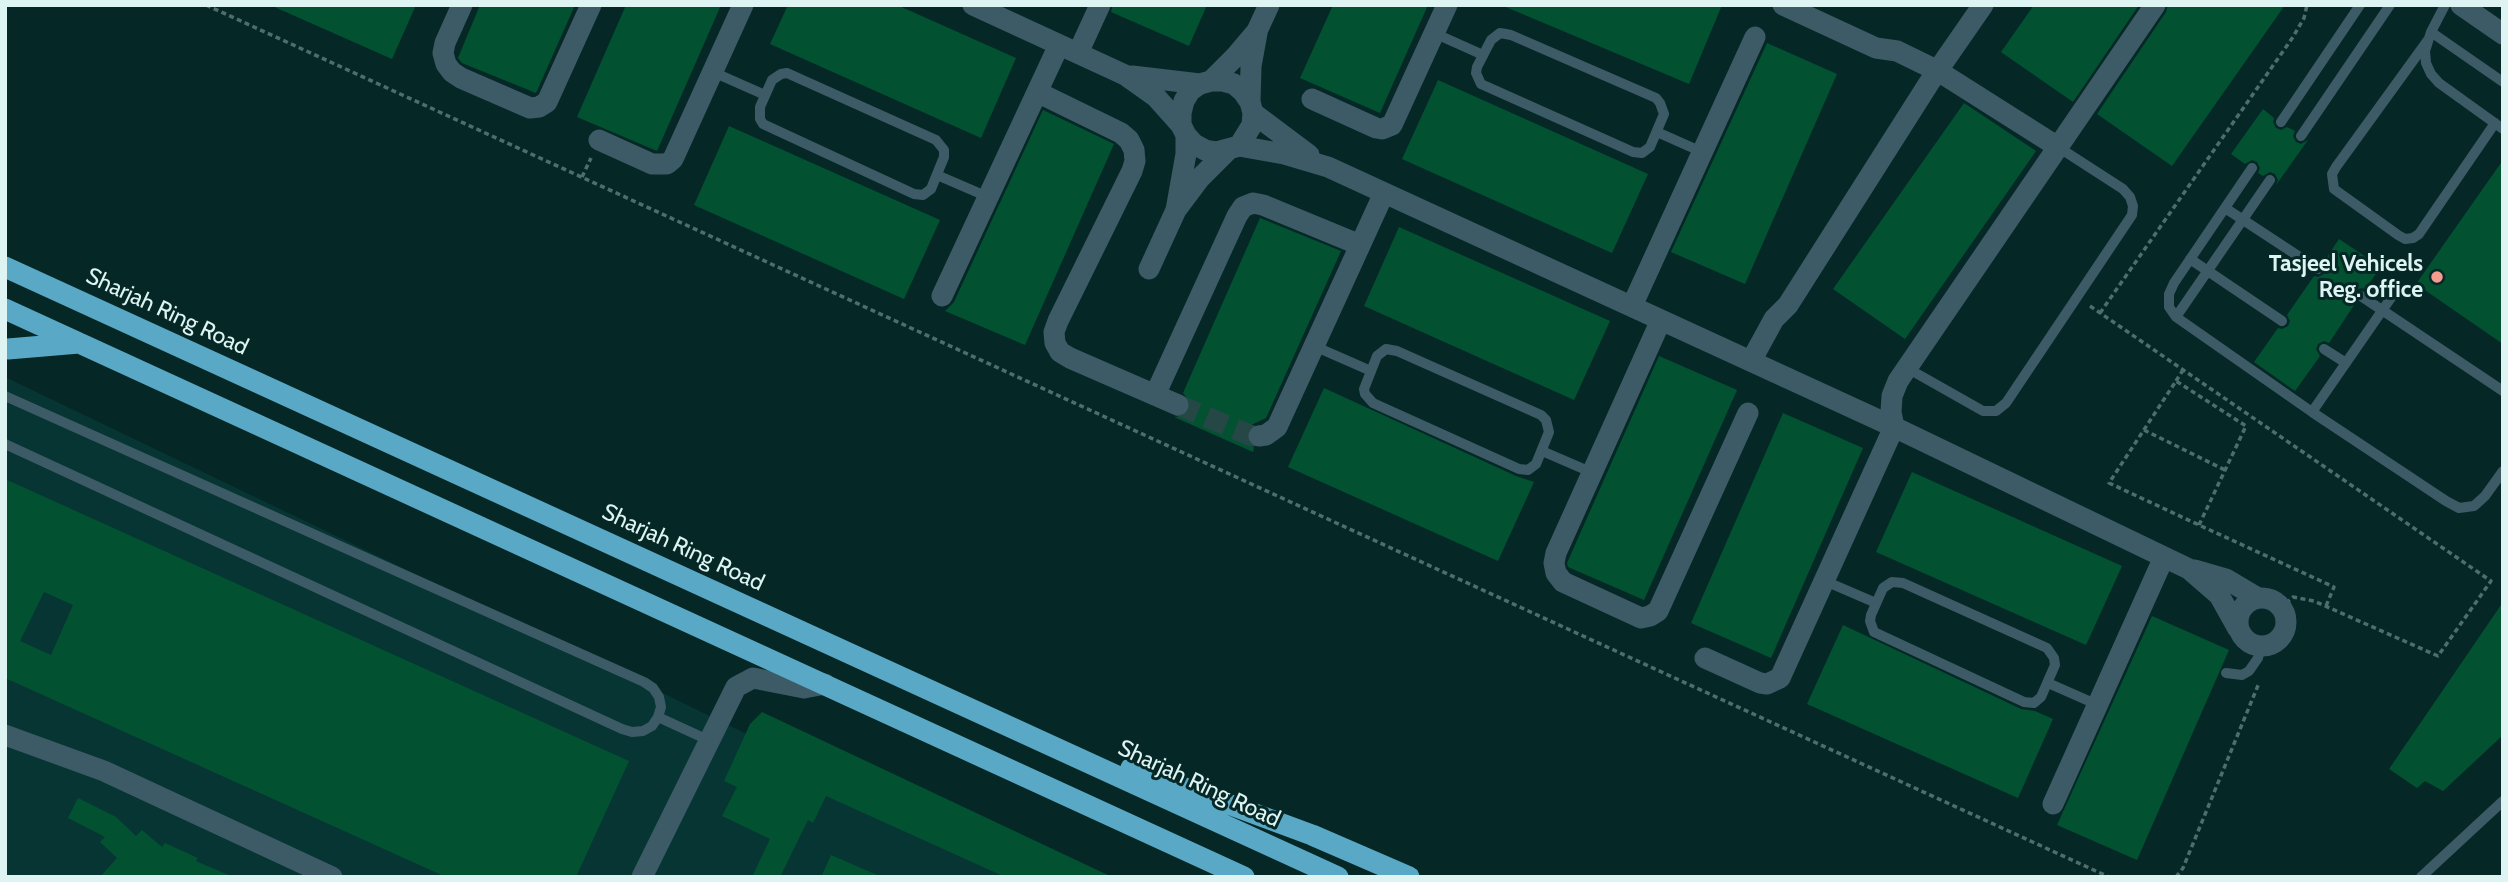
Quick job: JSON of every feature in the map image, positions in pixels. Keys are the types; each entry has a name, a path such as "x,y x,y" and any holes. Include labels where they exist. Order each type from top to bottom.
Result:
{"highway":[{"name":"Sharjah Ring Road","path":"5,267 1338,877"},
{"path":"5,309 1244,877"},
{"path":"8,349 80,343"},
{"path":"1037,738 1221,800 1409,877"}],"street":[{"path":"462,5 445,43 443,53 446,64 461,78 530,108 547,102 591,5"},
{"path":"599,140 652,164 667,164 676,152 743,5"},
{"path":"973,5 1125,75 1156,97 1194,144 1205,150 1217,152 1234,148 1284,154 1328,167 1894,427 2189,569 2226,579 2258,598 2275,601 2282,607 2287,622 2286,630 2276,642 2259,652 2246,641 2219,595 2189,569"},
{"path":"942,296 1037,92 1100,5"},
{"path":"1176,210 1184,173 1184,101 1236,57 1257,31 1269,5"},
{"path":"1312,99 1376,128 1388,128 1396,120 1447,5"},
{"path":"1783,5 1823,14 1876,48 1897,51 1934,77 2058,147"},
{"path":"1758,364 1784,326 1788,305 1983,5"},
{"path":"1705,658 1760,683 1774,682 1780,678 1894,427 1892,396 1907,368 2155,5"},
{"path":"2461,5 2503,34"},
{"path":"1149,269 1176,210 1200,178 1234,148 1252,125 1251,66 1257,31"},
{"path":"1632,306 1755,37"},
{"path":"1125,75 1223,81 1234,85 1244,92 1251,108 1328,167"},
{"path":"1037,92 1121,133 1129,140 1135,161 1054,331 1055,343 1060,352 1178,405"},
{"path":"1259,436 1266,435 1277,427 1384,193"},
{"path":"1155,395 1243,207 1253,203 1263,205 1360,245"},
{"path":"1661,320 1556,552 1556,573 1563,582 1641,618 1650,617 1658,611 1748,412"},
{"path":"2053,804 2164,557"},
{"path":"2238,629 2241,608 2258,598"},
{"path":"642,877 732,692 745,680 762,678 804,688 816,688 825,684"},
{"path":"5,735 104,772 332,877"}],"lane":[{"path":"2281,122 2360,5"},
{"path":"2301,136 2390,5"},
{"path":"2429,36 2425,51 2431,74 2439,83 2499,126 2419,234 2405,239 2334,189 2332,174 2429,36 2445,5"},
{"path":"1434,33 1483,55"},
{"path":"1505,33 1656,98 1664,114 1657,132 1650,148 1642,153 1621,147 1481,84 1476,74 1483,55 1494,36 1505,33"},
{"path":"2429,36 2503,82"},
{"path":"713,72 765,95"},
{"path":"787,73 936,140 944,150 937,175 927,193 914,194 768,127 760,119 759,113 765,95 776,76 787,73"},
{"path":"2310,80 2330,93"},
{"path":"1657,132 1702,152"},
{"path":"1907,368 1983,411 1996,411 2006,403 2078,298 2132,215 2133,206 2123,189 2058,147"},
{"path":"2252,168 2169,294 2169,307 2176,317 2312,412 2459,508 2474,506 2503,471"},
{"path":"937,175 988,197"},
{"path":"2176,317 2270,180"},
{"path":"2225,208 2318,269"},
{"path":"2190,259 2282,321"},
{"path":"2312,412 2395,292"},
{"path":"2361,296 2503,391"},
{"path":"1314,346 1371,371"},
{"path":"1392,349 1541,415 1546,420 1549,432 1542,451 1532,468 1519,469 1373,403 1364,389 1371,371 1381,352 1392,349"},
{"path":"2324,349 2346,363"},
{"path":"5,396 645,682 659,697 661,707 658,717 652,726 643,731 622,729 5,444"},
{"path":"1542,451 1593,473"},
{"path":"1825,581 1876,603"},
{"path":"1897,582 2047,648 2055,665 2048,683 2038,701 2024,702 1879,636 1874,632 1870,621 1876,603 1886,584 1897,582"},
{"path":"2226,673 2242,675 2249,671 2259,652"},
{"path":"2048,683 2098,705"},
{"path":"658,717 708,740"},
{"path":"2421,877 2503,801"}],"path":[{"path":"206,5 2109,877"},
{"path":"2100,313 2293,37 2304,18 2307,5"},
{"path":"2078,298 2491,581 2438,656 2314,601 2293,597 2282,607"},
{"path":"2183,370 2109,483 2334,587 2326,606"},
{"path":"2176,381 2246,426 2199,525"},
{"path":"2144,430 2225,470"},
{"path":"2176,877 2183,868 2262,678 2259,652"}],"shaded area":[{"path":"5,377 605,665 1040,877 5,877"}],"building":[{"path":"270,5 416,5 392,59"},
{"path":"480,5 575,5 536,93 462,63 458,58"},
{"path":"626,5 721,5 657,151 577,117"},
{"path":"788,5 897,5 1016,58 981,138 770,44"},
{"path":"1113,5 1207,5 1189,46 1111,12"},
{"path":"1333,5 1428,5 1380,113 1300,78"},
{"path":"1501,5 1722,5 1689,84"},
{"path":"2034,5 2139,5 2073,102 2001,52"},
{"path":"2168,5 2285,5 2172,166 2097,114 2166,12"},
{"path":"1767,43 1837,74 1745,284 1671,252"},
{"path":"1438,80 1648,174 1612,253 1402,159"},
{"path":"1964,103 2036,151 1905,339 1833,289"},
{"path":"2263,109 2274,118 2276,128 2281,130 2287,127 2295,131 2293,136 2296,142 2301,144 2308,140 2276,185 2278,180 2275,174 2270,172 2263,176 2258,173 2260,168 2257,162 2252,160 2245,164 2231,154"},
{"path":"1043,110 1114,144 1025,345 945,311 954,302"},
{"path":"729,126 940,220 904,299 694,205"},
{"path":"2503,160 2503,344 2416,284"},
{"path":"1260,218 1341,251 1266,418 1251,425 1247,431 1246,439 1254,448 1253,452 1174,417 1185,416 1190,411 1191,403 1183,393"},
{"path":"1399,227 1610,321 1574,400 1364,306"},
{"path":"2339,239 2381,267 2365,289 2355,291 2353,296 2356,302 2329,343 2324,341 2318,344 2316,349 2320,356 2295,391 2254,362 2278,328 2288,326 2290,321 2287,315 2314,276 2324,274 2326,269 2323,263"},
{"path":"1659,356 1737,390 1644,600 1568,567 1567,563"},
{"path":"1324,388 1534,482 1498,561 1288,467"},
{"path":"1783,413 1863,448 1771,658 1691,623"},
{"path":"1912,472 2122,566 2086,645 1876,552"},
{"path":"5,479 629,761 576,877 446,877 5,678","holes":["44,592 73,605 51,655 20,641"]},
{"path":"2503,602 2503,735 2443,791 2425,781 2417,788 2389,769"},
{"path":"2152,616 2229,650 2137,860 2057,825"},
{"path":"1843,625 2021,709 2035,711 2053,719 2018,798 1807,704"},
{"path":"762,712 1112,877 1005,877 826,796 813,823 808,820 780,877 752,877 770,839 722,816 737,787 724,781 750,724"},
{"path":"78,798 116,817 136,836 142,830 162,847 165,843 198,858 196,861 233,877 100,877 117,858 100,842 105,837 68,818"},
{"path":"831,855 882,877 821,877"}],"tunnel":[{"path":"1178,405 1252,436 1259,436"}],"place":[{"name":"Tasjeel Vehicels Reg. office","path":"2437,277"}]}
